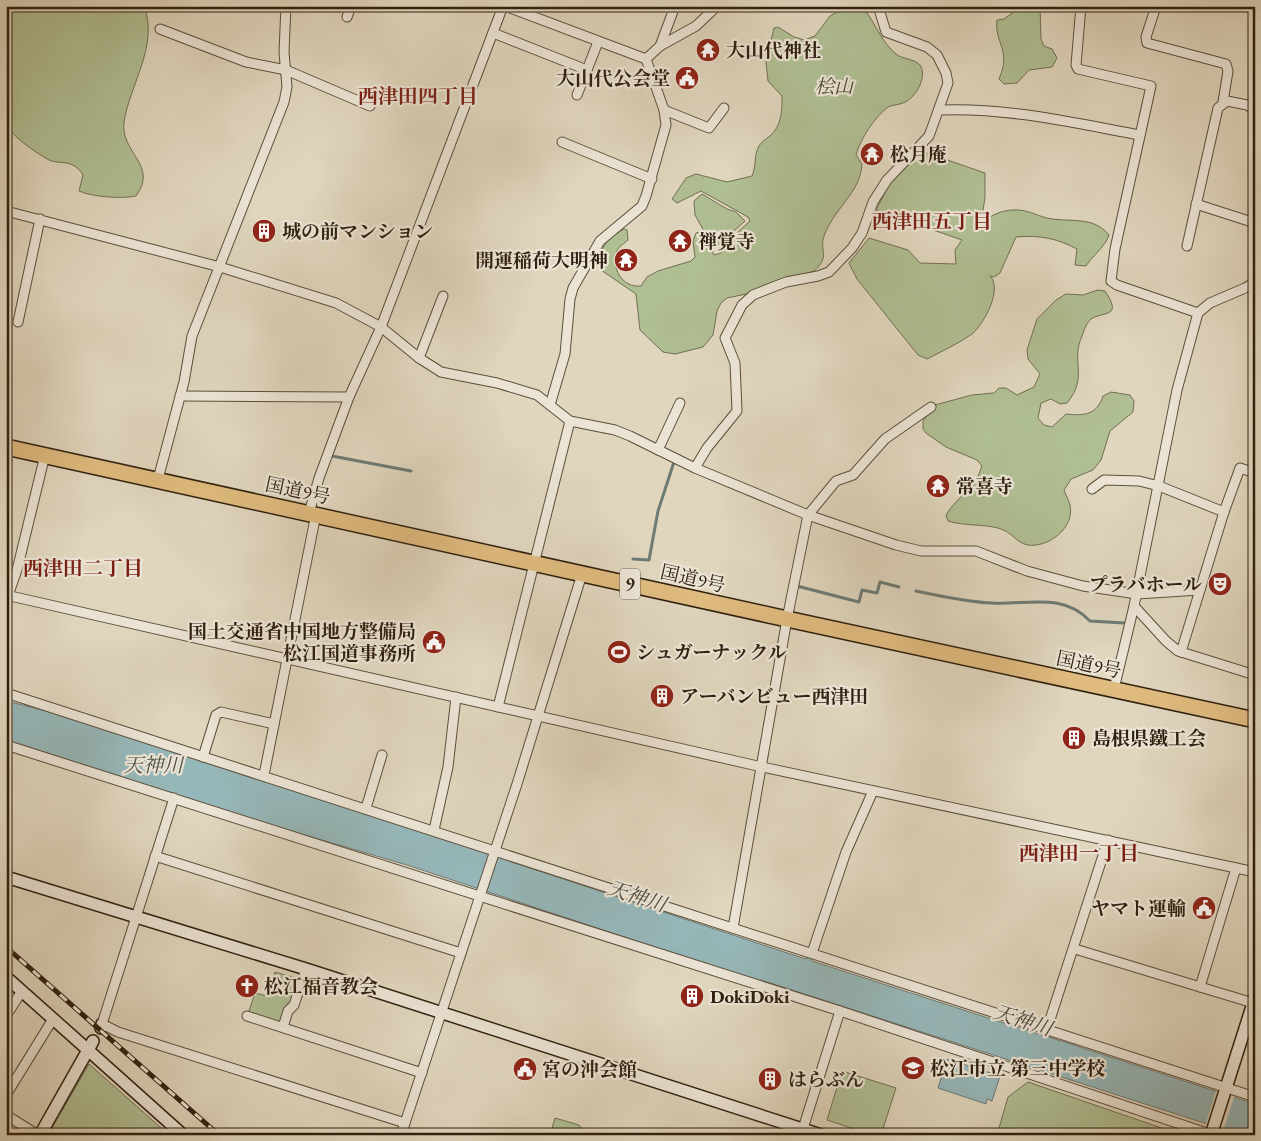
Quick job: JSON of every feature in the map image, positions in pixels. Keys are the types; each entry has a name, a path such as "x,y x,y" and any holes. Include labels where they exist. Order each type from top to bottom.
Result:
{"highway":[{"name":"国道9号","path":"6,446 787,619 1255,720"}],"street":[{"path":"158,479 180,396 192,336 284,102 287,87 286,6"},
{"path":"347,17 351,6"},
{"path":"660,46 675,6"},
{"path":"646,60 660,46 696,26 717,6"},
{"path":"695,468 706,448 738,411 734,363 725,338 742,305 753,295 765,290 829,272 852,248 862,233 873,202 887,180 929,136 948,83 938,55 927,48 886,32 878,6"},
{"path":"1081,6 1076,65 1078,69 1151,86 1110,274 1111,281 1117,285 1198,313"},
{"path":"1156,6 1146,37 1147,43 1226,64 1228,71 1223,102 1218,108 1187,246"},
{"path":"264,775 288,658 319,478 349,397 381,326 502,7 646,60 664,110 665,131 652,179 642,206 600,241 573,288 564,354 550,405"},
{"path":"160,29 246,62 286,70 370,106"},
{"path":"493,32 587,70"},
{"path":"577,95 598,42"},
{"path":"1223,102 1247,106 1255,110"},
{"path":"664,110 709,128 724,108"},
{"path":"939,110 956,109 1046,118 1140,135"},
{"path":"562,142 652,179"},
{"path":"1196,204 1255,223"},
{"path":"6,212 40,219 220,267 336,303 381,326 419,358 448,375 497,383 537,395 570,421 615,430 695,468 808,515 912,549 976,551 1027,571 1083,586 1137,594 1200,590"},
{"path":"18,322 40,219"},
{"path":"1114,689 1137,594 1177,390 1198,313 1210,303 1245,288 1254,282"},
{"path":"419,358 443,296"},
{"path":"180,396 349,397"},
{"path":"658,450 680,403"},
{"path":"733,928 787,619 808,515 836,481 853,475 885,439 931,407"},
{"path":"498,707 570,421"},
{"path":"45,455 17,570 7,598 288,658 762,767 1255,872"},
{"path":"1180,652 1224,512 1240,468 1255,473"},
{"path":"1092,489 1104,480 1139,482 1159,486 1224,512"},
{"path":"401,1135 480,896 582,574"},
{"path":"1134,606 1166,641 1180,652 1255,675"},
{"path":"6,693 1255,1097"},
{"path":"434,830 448,767 456,697"},
{"path":"203,757 216,715 221,712 274,724"},
{"path":"6,745 840,1011 1212,1133 1253,1006 1200,987 1075,948"},
{"path":"366,808 382,755"},
{"path":"812,953 846,852 873,790"},
{"path":"174,798 101,1026 405,1123"},
{"path":"1047,1029 1075,948 1108,840"},
{"path":"155,856 461,953"},
{"path":"1200,987 1236,868"},
{"path":"6,877 442,1012 802,1132 821,1135"},
{"path":"283,1027 288,1011 294,1005 306,969"},
{"path":"6,977 53,1019 90,1045 183,1135"},
{"path":"6,1016 22,991"},
{"path":"802,1132 840,1011"},
{"path":"248,1016 422,1073"},
{"path":"6,1096 53,1019"},
{"path":"6,1115 39,1135 90,1045"}],"green space":[{"path":"6,6 144,6 148,21 146,50 124,122 124,133 127,142 141,167 143,176 142,185 136,196 107,197 79,191 83,175 75,166 49,160 26,145 6,126"},
{"path":"1022,6 1040,6 1041,39 1044,46 1052,49 1057,58 1052,67 1029,70 1017,83 1004,84 999,79 1004,61 998,35 997,20 1004,19"},
{"name":"桧山","path":"842,9 857,9 867,13 883,39 896,54 915,61 920,65 922,75 919,87 908,101 888,107 883,111 864,135 856,155 862,164 857,184 828,226 823,241 823,257 819,266 814,271 756,292 727,298 721,303 717,311 713,335 703,347 675,354 663,352 640,330 636,294 601,270 600,257 604,246 618,233 624,229 627,230 628,240 618,250 615,264 623,280 634,286 641,286 647,277 658,271 691,261 695,257 693,241 696,233 700,232 705,236 714,255 721,253 725,244 750,221 748,217 701,191 677,203 672,199 686,178 696,174 727,182 752,176 759,146 774,132 781,112 782,96 768,81 766,62 774,28 778,27 794,37 804,40 815,36 830,16"},
{"path":"924,152 985,173 985,197 981,224 1000,212 1018,210 1047,218 1088,222 1103,229 1109,235 1105,243 1086,266 1075,265 1077,249 1069,245 1048,238 1033,236 1016,237 1000,273 994,277 990,276 994,289 993,297 982,323 967,338 927,359 918,355 857,279 849,263 869,238 908,250 920,263 956,264 955,250 962,240 876,210 890,183 918,153"},
{"path":"702,194 727,209 736,212 745,221 717,246 712,245 695,215 694,201"},
{"path":"1098,290 1105,291 1110,300 1112,310 1091,319 1085,327 1079,345 1077,385 1067,403 1060,404 1051,399 1041,403 1038,418 1044,425 1052,427 1066,414 1079,415 1093,411 1103,396 1111,392 1130,395 1134,401 1133,412 1110,431 1101,460 1093,470 1071,479 1064,490 1070,503 1070,513 1064,529 1051,540 1036,545 1028,545 998,528 948,521 946,515 971,487 982,466 977,460 946,447 926,433 923,429 923,421 935,405 972,395 994,393 999,388 1006,388 1017,395 1034,387 1040,374 1028,359 1027,350 1037,319 1056,300 1066,294 1083,295"},
{"path":"275,972 299,979 289,1009 278,1024 248,1014 255,993 267,996"},
{"path":"89,1064 169,1135 52,1135 52,1128"},
{"path":"842,1071 896,1088 881,1135 872,1135 827,1120"},
{"path":"1028,1082 1182,1135 997,1135 1008,1097"},
{"path":"555,1118 579,1125 582,1129 581,1135 550,1135"}],"water":[{"name":"天神川","path":"6,701 84,720 769,947 806,959 811,956 812,961 1044,1036 1047,1033 1049,1037 1255,1104 1255,1135 1241,1135 761,980 757,981 407,865 274,826 6,740"},
{"path":"947,1059 1000,1076 992,1101 987,1099 986,1104 938,1088"}],"pier":[{"path":"1217,1088 1235,1094 1223,1132 1205,1126"}],"waterway":[{"path":"332,456 411,471"},
{"path":"633,559 649,560 658,511 674,462"},
{"path":"797,586 859,602 862,590 877,593 880,582 899,587"},
{"path":"916,591 983,602 1056,603 1068,606 1090,621 1124,623"}],"railway":[{"path":"6,947 219,1135"}],"place":[{"name":"大山代神社","path":"708,50"},
{"name":"大山代公会堂","path":"687,78"},
{"name":"松月庵","path":"872,154"},
{"name":"城の前マンション","path":"264,231"},
{"name":"禅覚寺","path":"680,241"},
{"name":"開運稲荷大明神","path":"626,260"},
{"name":"常喜寺","path":"938,486"},
{"name":"プラバホール","path":"1220,584"},
{"name":"国土交通省中国地方整備局 松江国道事務所","path":"434,642"},
{"name":"シュガーナックル","path":"619,652"},
{"name":"アーバンビュー西津田","path":"662,696"},
{"name":"島根県鐵工会","path":"1074,738"},
{"name":"ヤマト運輸","path":"1204,908"},
{"name":"松江福音教会","path":"247,986"},
{"name":"DokiDoki","path":"692,996"},
{"name":"松江市立 第三中学校","path":"913,1068"},
{"name":"宮の沖会館","path":"525,1069"},
{"name":"はらぶん","path":"770,1079"}],"district":[{"name":"西津田四丁目","path":"418,96"},
{"name":"西津田五丁目","path":"932,221"},
{"name":"西津田二丁目","path":"83,568"},
{"name":"西津田一丁目","path":"1079,853"}]}
